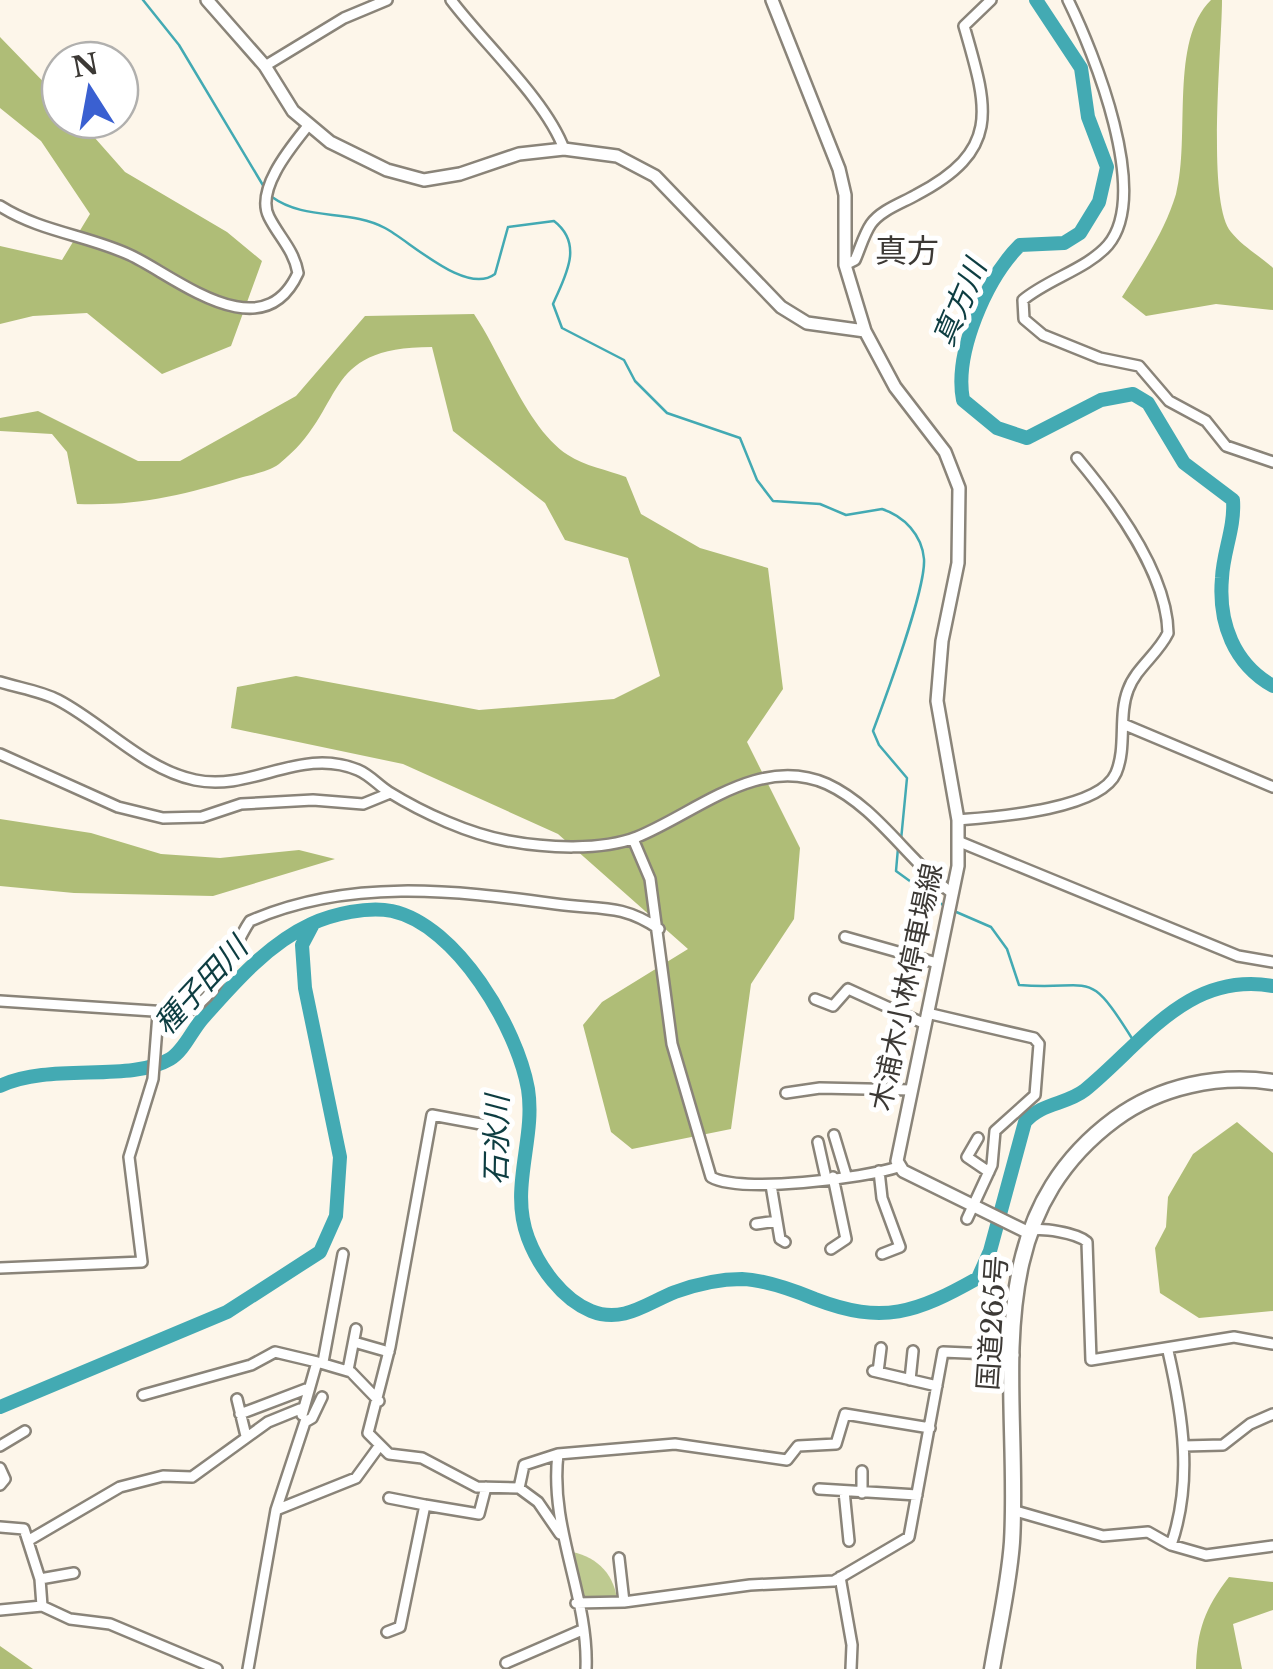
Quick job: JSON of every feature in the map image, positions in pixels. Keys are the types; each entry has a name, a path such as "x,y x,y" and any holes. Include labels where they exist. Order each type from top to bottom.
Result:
{"highway":[{"name":"国道265号","path":"992,1669 1010,1556 1014,1355 1022,1231 1076,1153 1128,1110 1164,1093 1204,1082 1273,1082"}],"main road":[{"path":"207,0 265,66 307,127 387,170 424,180 460,174 499,158 564,149 592,150 638,163 781,308 807,323 866,331"},
{"name":"木浦木小林停車場線","path":"772,0 839,169 844,195 844,265 866,331 894,387 945,452 960,488 958,563 942,641 937,701 960,842 896,1155 898,1167"},
{"path":"898,1167 1022,1231"}],"street":[{"path":"265,66 344,18 386,0"},
{"path":"451,0 489,51 554,121 564,149"},
{"path":"844,265 856,260 872,222 949,177 973,154 980,136 981,116 964,26 991,0"},
{"path":"1068,0 1093,55 1109,110 1124,203 1120,226 1105,248 1023,300 1024,319 1043,335 1100,358 1139,366 1170,401 1206,421 1226,446 1273,462"},
{"path":"0,206 37,226 132,256 216,303 253,306 274,301 298,273 296,261 268,216 266,197 307,127"},
{"path":"958,820 1072,802 1105,788 1116,773 1129,688 1163,644 1168,628 1128,523 1078,458"},
{"path":"0,682 56,699 165,770 196,780 226,782 297,763 330,762 362,771 390,793 474,832 510,842 593,845 633,839 751,780 804,777 854,799 924,873 952,893"},
{"path":"1123,724 1273,787"},
{"path":"0,754 118,807 164,818 202,818 241,804 313,800 363,804 390,793"},
{"path":"633,839 650,879 659,928 658,962 672,1044 711,1177 723,1183 771,1185 898,1167"},
{"path":"960,842 1238,956 1273,962"},
{"path":"0,1000 158,1014 198,1008 234,957 250,921 302,904 357,894 448,889 618,908 659,928"},
{"path":"845,937 937,963"},
{"path":"815,999 833,1006 848,988 926,1019 1034,1038 1039,1044 1035,1095 995,1131 988,1172 967,1219"},
{"path":"0,1268 142,1262 129,1157 153,1079 158,1014"},
{"path":"878,1089 881,1075"},
{"path":"786,1093 820,1088 912,1090"},
{"path":"498,1127 432,1115 390,1352 368,1432 396,1457 422,1458 446,1474 486,1487 520,1488 538,1502 560,1534"},
{"path":"834,1135 846,1175"},
{"path":"978,1138 967,1157 988,1172"},
{"path":"818,1142 846,1240 831,1249"},
{"path":"880,1171 882,1198 900,1247 882,1254"},
{"path":"771,1185 780,1239 785,1242"},
{"path":"756,1224 777,1221"},
{"path":"1022,1231 1037,1228 1082,1237 1087,1242 1092,1360 1168,1351 1234,1337 1273,1344"},
{"path":"248,1669 276,1510 304,1422 300,1410 306,1389 320,1362 343,1254"},
{"path":"348,1370 356,1329"},
{"path":"354,1342 390,1352"},
{"path":"882,1348 876,1371 937,1386"},
{"path":"910,1380 913,1351"},
{"path":"1168,1351 1184,1446 1180,1519 1171,1546"},
{"path":"143,1395 251,1365 275,1352 348,1370 379,1402"},
{"path":"576,1603 624,1602 840,1577 908,1537 943,1352 1014,1355"},
{"path":"240,1414 306,1389"},
{"path":"304,1422 312,1418 322,1397"},
{"path":"237,1399 246,1436"},
{"path":"31,1539 120,1487 163,1476 192,1477 246,1436 300,1410"},
{"path":"520,1488 524,1465 558,1454 675,1444 788,1460 798,1446 836,1444 845,1414 930,1428"},
{"path":"1184,1446 1223,1446 1250,1424 1273,1414"},
{"path":"0,1446 25,1432"},
{"path":"276,1510 356,1478 380,1445"},
{"path":"558,1454 554,1488 586,1669"},
{"path":"0,1468 5,1478 0,1485"},
{"path":"862,1471 862,1493"},
{"path":"389,1498 478,1514 486,1487"},
{"path":"819,1489 917,1495"},
{"path":"844,1492 849,1541"},
{"path":"387,1632 400,1627 424,1505"},
{"path":"1012,1510 1103,1536 1148,1532 1171,1546 1223,1555 1273,1546"},
{"path":"0,1527 24,1529 31,1539 42,1606"},
{"path":"619,1558 624,1602"},
{"path":"40,1579 74,1573"},
{"path":"840,1577 852,1645 851,1669"},
{"path":"0,1610 42,1606 70,1619 110,1624 217,1669"},
{"path":"506,1663 582,1630"}],"green space":[{"path":"1211,0 1222,0 1217,158 1223,215 1235,237 1273,268 1273,310 1216,304 1146,316 1122,297 1159,234 1176,194 1185,64 1198,18"},
{"path":"0,37 40,78 40,140 97,140 125,172 227,232 262,261 231,346 162,374 87,313 33,316 0,324 0,246 62,260 90,214 41,141 0,108"},
{"path":"474,314 528,410 553,443 581,462 626,477 641,514 700,548 768,568 783,689 747,742 800,848 794,919 751,984 731,1129 632,1149 611,1132 583,1025 602,1002 688,949 558,834 403,764 231,728 237,687 296,676 479,710 614,699 660,676 628,558 565,540 545,503 453,431 432,347 395,350 369,358 352,370 301,443 275,466 162,498 77,504 67,452 52,434 0,431 0,418 38,411 138,461 180,461 296,396 365,316"},
{"path":"0,819 91,833 161,854 220,858 299,850 335,859 213,896 74,893 0,886"},
{"path":"1237,1122 1273,1153 1273,1311 1199,1318 1160,1293 1155,1248 1166,1227 1168,1197 1193,1154"},
{"path":"567,1551 586,1556 601,1566 617,1599 575,1603"},
{"path":"1229,1577 1273,1582 1273,1610 1233,1624 1242,1669 1196,1669 1204,1620"},
{"path":"0,1646 33,1669 0,1669"}],"waterway":[{"path":"143,0 179,45 264,187"},
{"name":"真方川","path":"1036,0 1081,68 1088,117 1107,167 1099,202 1080,233 1064,243 1020,245 995,277 968,339 961,381 963,400 997,428 1027,438 1101,400 1133,394 1148,403 1184,463 1233,500 1221,595 1226,626 1248,666 1273,686"},
{"path":"272,197 299,209 371,222 438,264 469,278 483,279 495,274 508,227 554,221 563,230 570,251 553,304 562,328 624,360 635,381 667,413 740,438 757,480 773,501 820,504 846,515 882,509 898,516 910,528 923,550 923,573 904,644 873,731 879,745 907,778 901,840"},
{"path":"898,848 896,871 947,908"},
{"name":"石氷川","path":"0,1086 42,1075 134,1070 170,1059 227,991 280,942 330,917 362,910 392,911 416,920 461,957 511,1037 522,1064 530,1108 522,1182 523,1219 538,1260 570,1299 591,1311 624,1314 675,1292 742,1279 779,1286 839,1307 880,1313 917,1307 978,1278 990,1251 1025,1122 1032,1115 1085,1090 1147,1032 1191,1000 1216,989 1243,984 1273,986"},
{"path":"954,911 991,927 1007,949 1019,985 1076,985 1096,991 1133,1040"},
{"name":"石氷川","path":"0,1407 227,1312 320,1252 336,1216 340,1157 305,988 302,945 312,926"}],"district":[{"name":"真方","path":"907,251"}],"water label":[{"name":"種子田川","path":"201,986"}]}
